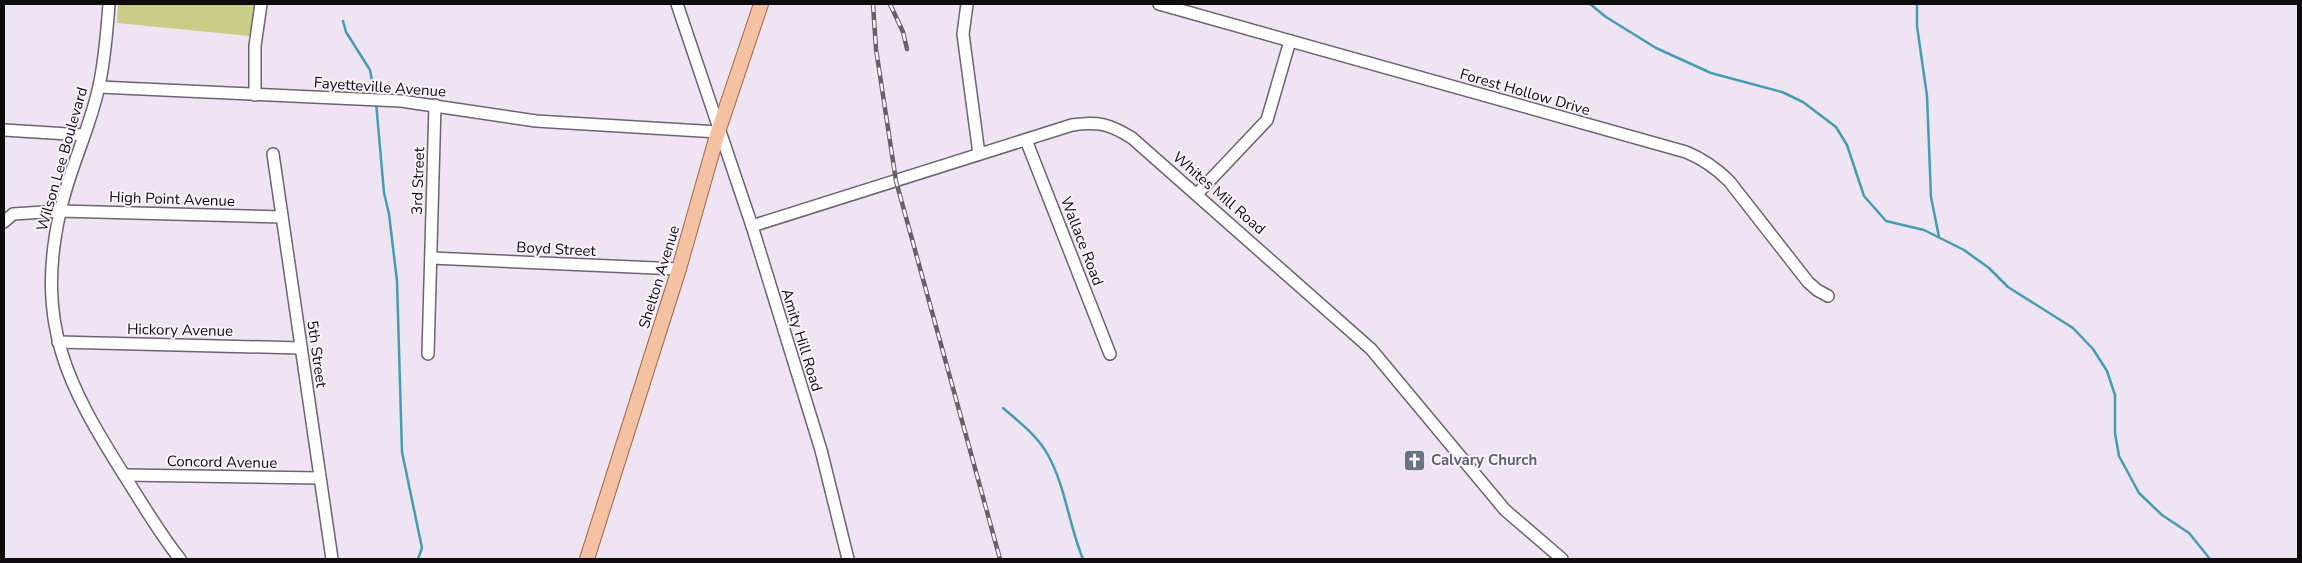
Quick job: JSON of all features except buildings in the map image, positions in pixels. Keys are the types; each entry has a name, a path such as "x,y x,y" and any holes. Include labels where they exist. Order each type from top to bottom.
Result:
{"main road":[{"name":"Shelton Avenue","path":"587,559 680,269 718,132 761,4"}],"street":[{"name":"Wilson Lee Boulevard","path":"109,4 106,46 99,87 60,210 50,278 52,312 58,342 75,390 97,434 180,559"},
{"path":"255,95 255,46 261,4"},
{"name":"Amity Hill Road","path":"677,4 718,132 752,226 821,450 848,559"},
{"path":"966,4 963,34 979,154"},
{"name":"Forest Hollow Drive","path":"1159,4 1686,152 1702,159 1717,169 1729,181 1808,282 1828,296"},
{"path":"1197,194 1267,120 1290,41"},
{"name":"Fayetteville Avenue","path":"99,87 401,101 536,121 718,132"},
{"name":"3rd Street","path":"428,354 435,105"},
{"name":"Whites Mill Road","path":"752,226 1072,125 1093,122 1114,127 1132,138 1197,194 1371,349 1505,510 1562,559"},
{"path":"4,130 84,135"},
{"name":"Wallace Road","path":"1026,140 1110,354"},
{"name":"5th Street","path":"273,154 332,559"},
{"name":"High Point Avenue","path":"4,222 13,214 60,210 282,218"},
{"name":"Boyd Street","path":"431,258 680,269"},
{"name":"Hickory Avenue","path":"58,342 301,348"},
{"name":"Concord Avenue","path":"124,475 320,478"}],"green space":[{"path":"118,4 254,4 250,36 117,23"}],"waterway":[{"path":"1590,4 1606,17 1656,48 1711,73 1782,92 1803,102 1836,127 1847,145 1864,196 1886,221 1924,230 1964,250 1989,268 2008,287 2073,328 2093,349 2107,371 2115,395 2115,433 2119,456 2139,493 2162,515 2189,533 2210,559"},
{"path":"1917,4 1917,26 1927,96 1931,197 1939,237"},
{"path":"343,21 346,32 370,70 375,97"},
{"path":"376,102 384,193 389,214 397,281 402,452 422,548 418,559"},
{"path":"1003,408 1034,435 1048,455 1059,481 1083,559"}],"railway":[{"path":"873,4 876,49 896,181 1000,559"},
{"path":"890,4 903,32 907,49"}],"place":[{"name":"Calvary Church","path":"1415,460"}]}
